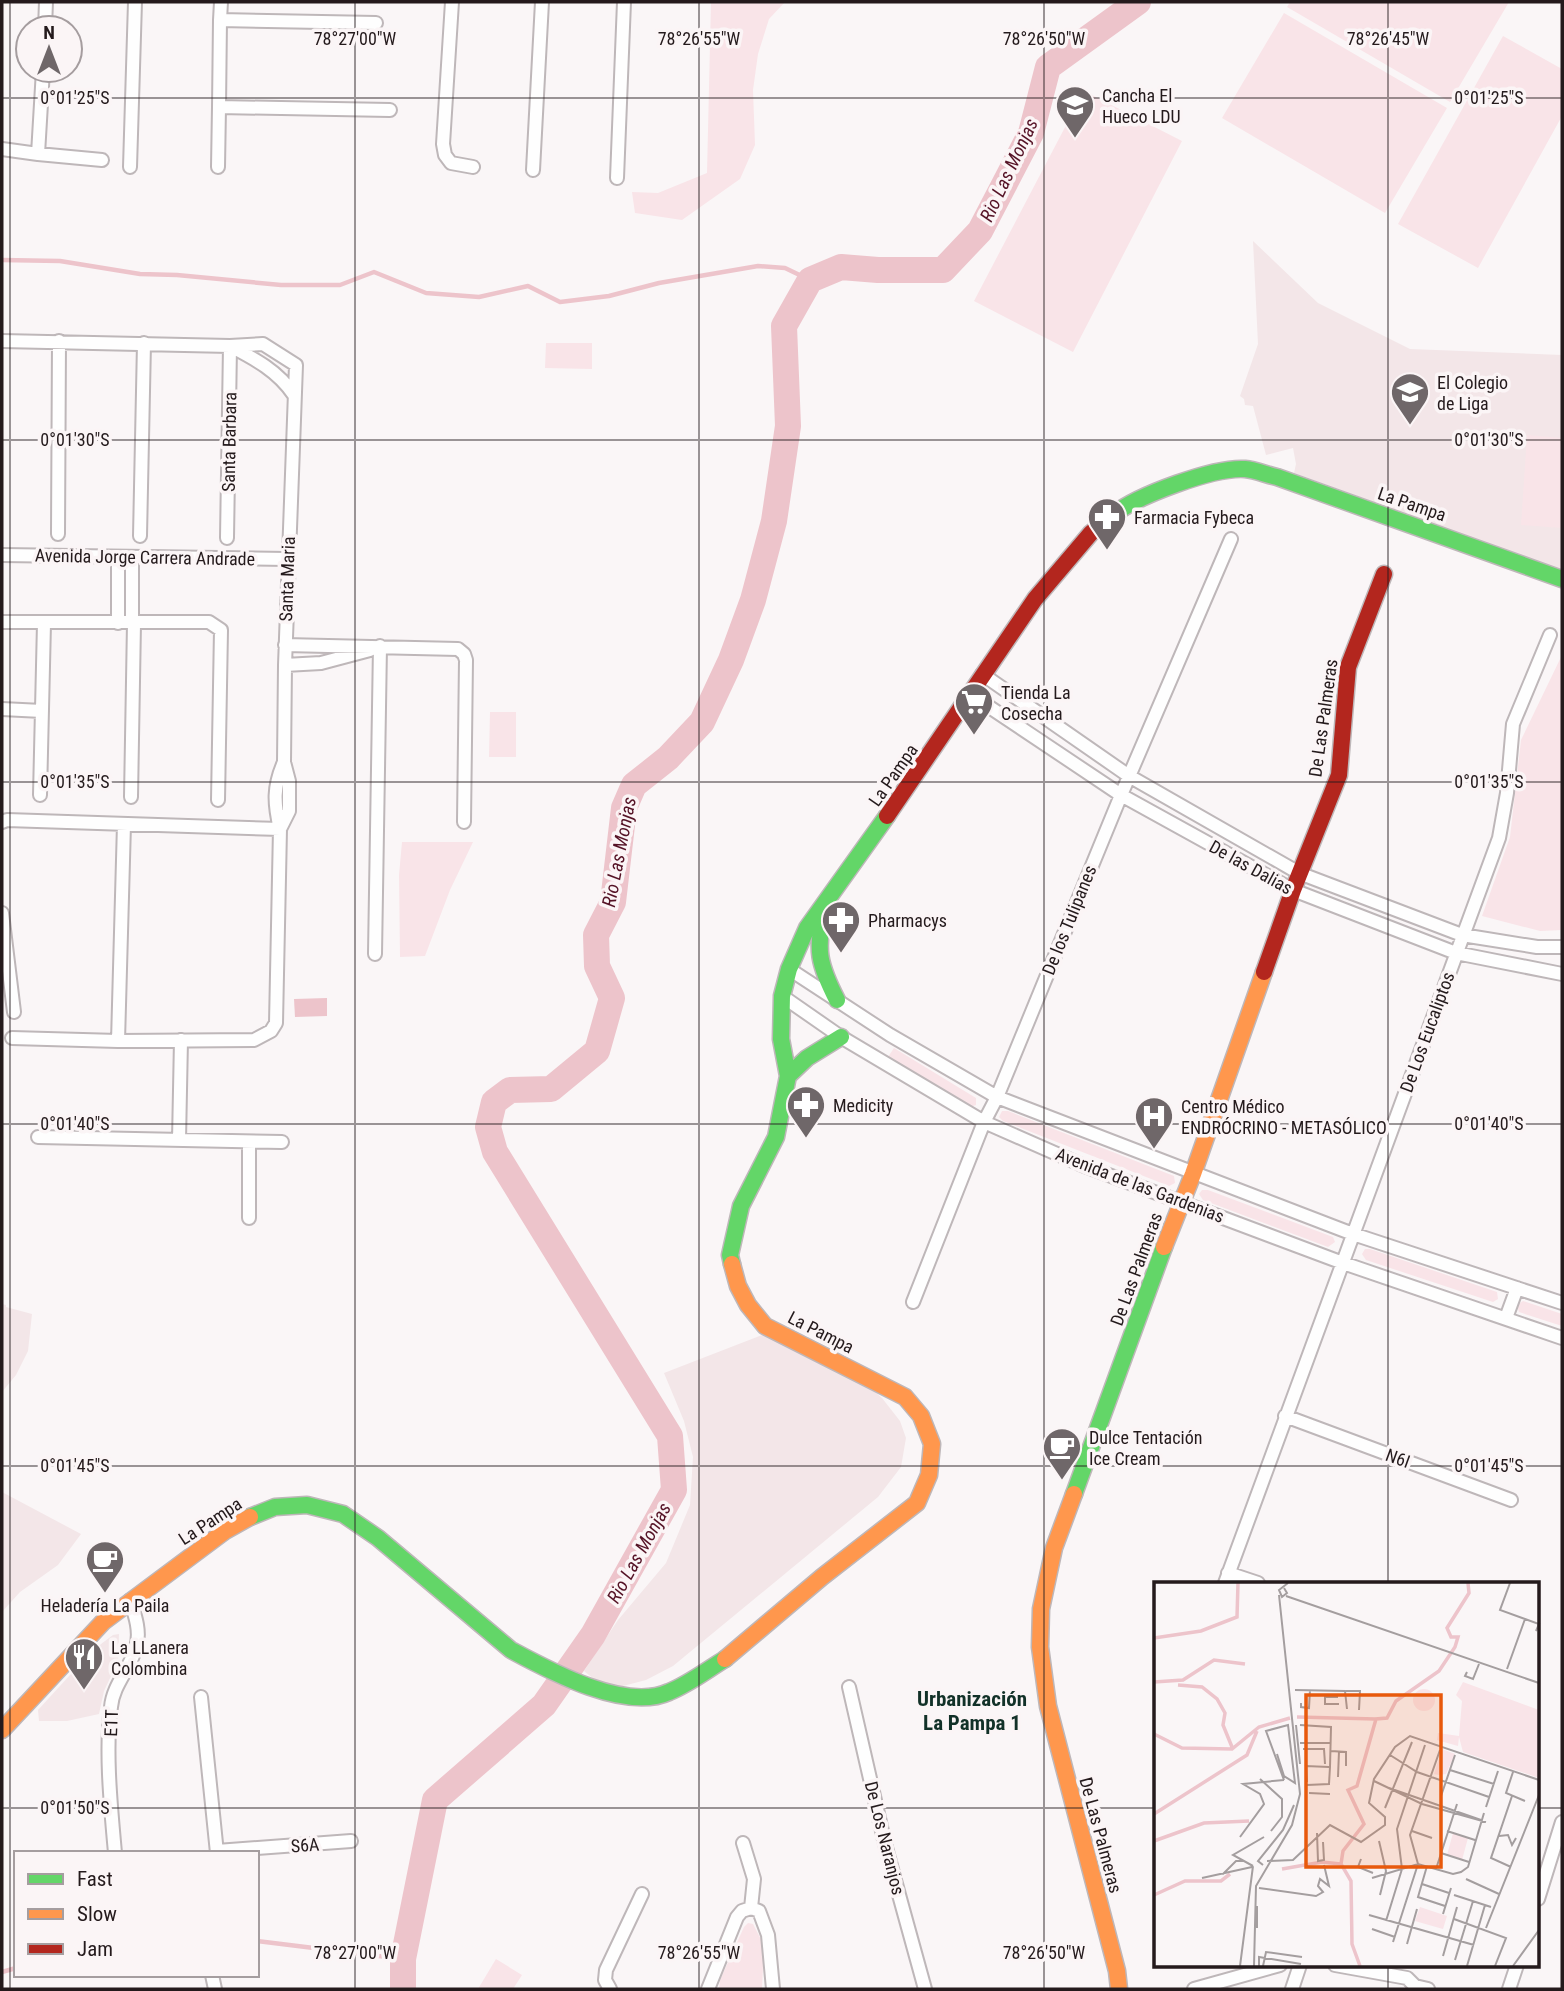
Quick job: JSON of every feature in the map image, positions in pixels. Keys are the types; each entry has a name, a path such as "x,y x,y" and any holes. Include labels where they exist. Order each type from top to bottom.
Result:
{"street":[{"path":"130,167 135,2"},
{"path":"218,167 221,2"},
{"path":"452,2 443,144 445,155 452,163 473,167"},
{"path":"533,170 542,2"},
{"path":"617,178 624,2"},
{"path":"220,20 376,23"},
{"path":"38,153 42,84"},
{"path":"219,107 390,110"},
{"path":"2,149 102,160"},
{"name":"Santa Maria","path":"2,341 230,346 251,343 263,344 296,365 285,645 284,762 276,782 276,810 280,829 276,1023 271,1031 254,1040 181,1040"},
{"path":"58,534 59,341"},
{"path":"140,536 144,343"},
{"name":"Santa Maria","path":"230,346 261,362 288,386 294,396"},
{"name":"Santa Barbara","path":"228,538 230,346"},
{"name":"La Pampa","path":"2,1730 21,1706 86,1640 131,1600 225,1531 251,1516 275,1507 307,1505 343,1514 377,1538 511,1650 592,1688 643,1698 668,1693 727,1658 822,1577 917,1503 929,1475 932,1444 921,1416 905,1397 765,1326 748,1305 738,1286 730,1255 741,1206 776,1137 788,1076 781,1039 782,996 789,969 807,928 925,763 982,674 1035,599 1091,533 1136,501 1201,475 1245,469 1277,477 1562,579"},
{"name":"De los Tulipanes","path":"913,1302 984,1122 997,1097 1121,794 1231,539"},
{"name":"Avenida Jorge Carrera Andrade","path":"2,555 288,559"},
{"path":"118,557 118,622"},
{"path":"131,797 132,557"},
{"name":"De Las Palmeras","path":"1119,1989 1117,1970 1048,1706 1040,1647 1041,1609 1054,1548 1181,1201 1194,1174 1299,873 1339,775 1348,667 1384,574"},
{"path":"2,622 209,622 220,630 218,800"},
{"path":"40,795 44,622"},
{"name":"De Los Eucaliptos","path":"1226,1578 1499,838 1507,793 1513,724 1550,635"},
{"path":"285,645 458,649 464,654 464,822"},
{"path":"285,665 321,663 380,646"},
{"path":"375,954 380,646"},
{"name":"De las Dalias","path":"982,674 1129,776 1299,873 1462,935 1537,947 1562,947"},
{"name":"De las Dalias","path":"970,694 1121,794 1293,890 1456,953 1562,974"},
{"path":"2,709 43,711"},
{"path":"2,822 7,820 280,829"},
{"path":"118,1041 124,824"},
{"path":"828,901 817,939 818,958 837,1000"},
{"path":"2,913 14,1012"},
{"name":"Avenida de las Gardenias","path":"789,969 890,1035 997,1097 1353,1234 1562,1303"},
{"name":"Avenida de las Gardenias","path":"782,996 841,1037 984,1122 1082,1164 1343,1263 1562,1338"},
{"path":"788,1076 807,1058 841,1037"},
{"path":"12,1038 181,1040 179,1140"},
{"path":"38,1137 282,1142"},
{"path":"248,1142 248,1218"},
{"path":"1506,1318 1517,1288"},
{"name":"N6I","path":"1285,1416 1511,1500"},
{"path":"1226,1578 1252,1582"},
{"name":"E1T","path":"115,1851 110,1788 111,1705 117,1685 136,1648 138,1627 131,1600"},
{"name":"De Los Naranjos","path":"849,1686 885,1844 925,1989"},
{"path":"201,1697 216,1851"},
{"path":"1540,1893 1561,1828"},
{"name":"S6A","path":"228,1851 351,1841"},
{"path":"743,1843 754,1879 751,1908"},
{"path":"610,1989 605,1980 606,1970 642,1894"},
{"path":"708,1989 737,1917 742,1911 751,1908 759,1911 768,1935 773,1989"},
{"path":"1194,1989 1276,1966"},
{"path":"1292,1989 1300,1966"},
{"path":"1339,1966 1428,1989"},
{"path":"1509,1989 1517,1966"}],"shaded area":[{"path":"711,2 785,2 769,19 758,54 753,90 755,145 740,179 682,220 635,213 632,192 658,193 707,173"},
{"path":"1290,2 1509,2 1450,102 1287,7"},
{"path":"1284,13 1447,108 1385,213 1222,118"},
{"path":"1503,36 1562,69 1562,116 1478,268 1398,224"},
{"path":"1084,91 1182,141 1073,352 974,301"},
{"name":"El Colegio de Liga","path":"1253,241 1318,303 1410,349 1562,355 1562,570 1294,473 1296,464 1293,448 1266,455 1253,406 1245,405 1240,396 1258,344"},
{"path":"546,343 592,343 592,369 545,368"},
{"path":"1527,435 1562,438 1562,528 1521,525"},
{"path":"1562,655 1562,930 1540,931 1482,916 1510,837 1521,740"},
{"path":"490,712 516,712 516,757 489,757"},
{"path":"402,842 473,842 450,890 425,956 400,957 399,875"},
{"path":"327,998 327,1016 295,1017 294,999"},
{"path":"894,1048 976,1098 976,1105 970,1107 888,1057"},
{"path":"1002,1111 1008,1111 1174,1176 1175,1183 1169,1186 1003,1121 999,1117"},
{"path":"1202,1190 1333,1237 1335,1242 1328,1247 1203,1200 1199,1194"},
{"path":"1365,1249 1497,1292 1498,1299 1493,1302 1366,1260 1362,1254"},
{"path":"1523,1301 1562,1314 1562,1326 1519,1312 1517,1305"},
{"path":"2,1304 32,1314 28,1351 16,1375 2,1392"},
{"path":"767,1333 866,1384 882,1398 900,1421 906,1438 901,1467 878,1497 673,1666 646,1680 623,1686 601,1685 584,1671 618,1620 666,1563 690,1505 693,1457 684,1421 664,1373"},
{"path":"2,1492 81,1534 58,1565 20,1592 2,1612"},
{"path":"119,1634 118,1661 104,1691 99,1714 67,1721 39,1721 38,1710 70,1675 101,1644"},
{"path":"748,1923 753,1924 764,1945 762,1989 719,1989 720,1980"},
{"path":"496,1959 522,1975 513,1989 478,1989"}],"waterway":[{"name":"Rio Las Monjas","path":"403,1989 403,1959 435,1800 544,1705 593,1635 674,1490 670,1436 495,1152 488,1127 494,1102 510,1090 551,1089 597,1051 612,998 597,966 596,935 613,902 624,808 634,785 668,758 702,722 731,660 753,600 774,521 788,426 784,326 810,280 841,267 943,270 980,231 1031,133 1048,67 1138,2"},
{"path":"2,260 60,261 140,274 281,285 340,285 374,272 426,293 479,297 528,286 560,302 609,296 659,283 758,266 785,268 810,280"},
{"path":"259,1941 403,1959"},
{"path":"2,1972 14,1969"}],"traffic: fast":[{"path":"1113,515 1140,499 1196,477 1245,469 1277,477 1562,579"},
{"path":"732,1264 730,1255 741,1206 776,1137 788,1076 781,1039 782,996 789,969 807,928 887,816"},
{"path":"825,911 820,936 820,957 837,1000"},
{"path":"788,1076 807,1058 841,1037"},
{"path":"1074,1494 1164,1247"},
{"path":"250,1517 275,1507 307,1505 343,1514 378,1538 511,1650 567,1678 610,1693 651,1697 669,1692 725,1659"}],"traffic: slow":[{"path":"1164,1247 1193,1174 1264,972"},
{"path":"725,1659 822,1577 917,1503 929,1475 932,1444 921,1416 905,1397 765,1326 748,1305 738,1286 732,1264"},
{"path":"1074,1494 1054,1548 1041,1609 1040,1647 1048,1706 1117,1971 1119,1989"},
{"path":"2,1730 103,1622 225,1531 250,1517"}],"traffic: jam":[{"path":"887,816 1035,599 1091,533 1113,515"},
{"path":"1264,972 1339,775 1348,667 1384,574"}],"place":[{"name":"Cancha El Hueco LDU","path":"1075,139"},
{"name":"El Colegio de Liga","path":"1410,426"},
{"name":"Farmacia Fybeca","path":"1107,551"},
{"name":"Tienda La Cosecha","path":"974,736"},
{"name":"Pharmacys","path":"841,954"},
{"name":"Medicity","path":"806,1139"},
{"name":"Centro Médico ENDRÓCRINO - METASÓLICO","path":"1154,1150"},
{"name":"Dulce Tentación Ice Cream","path":"1062,1481"},
{"name":"Heladería La Paila","path":"105,1594"},
{"name":"La LLanera Colombina","path":"84,1691"}],"district":[{"name":"Urbanización La Pampa 1","path":"972,1711"}]}
